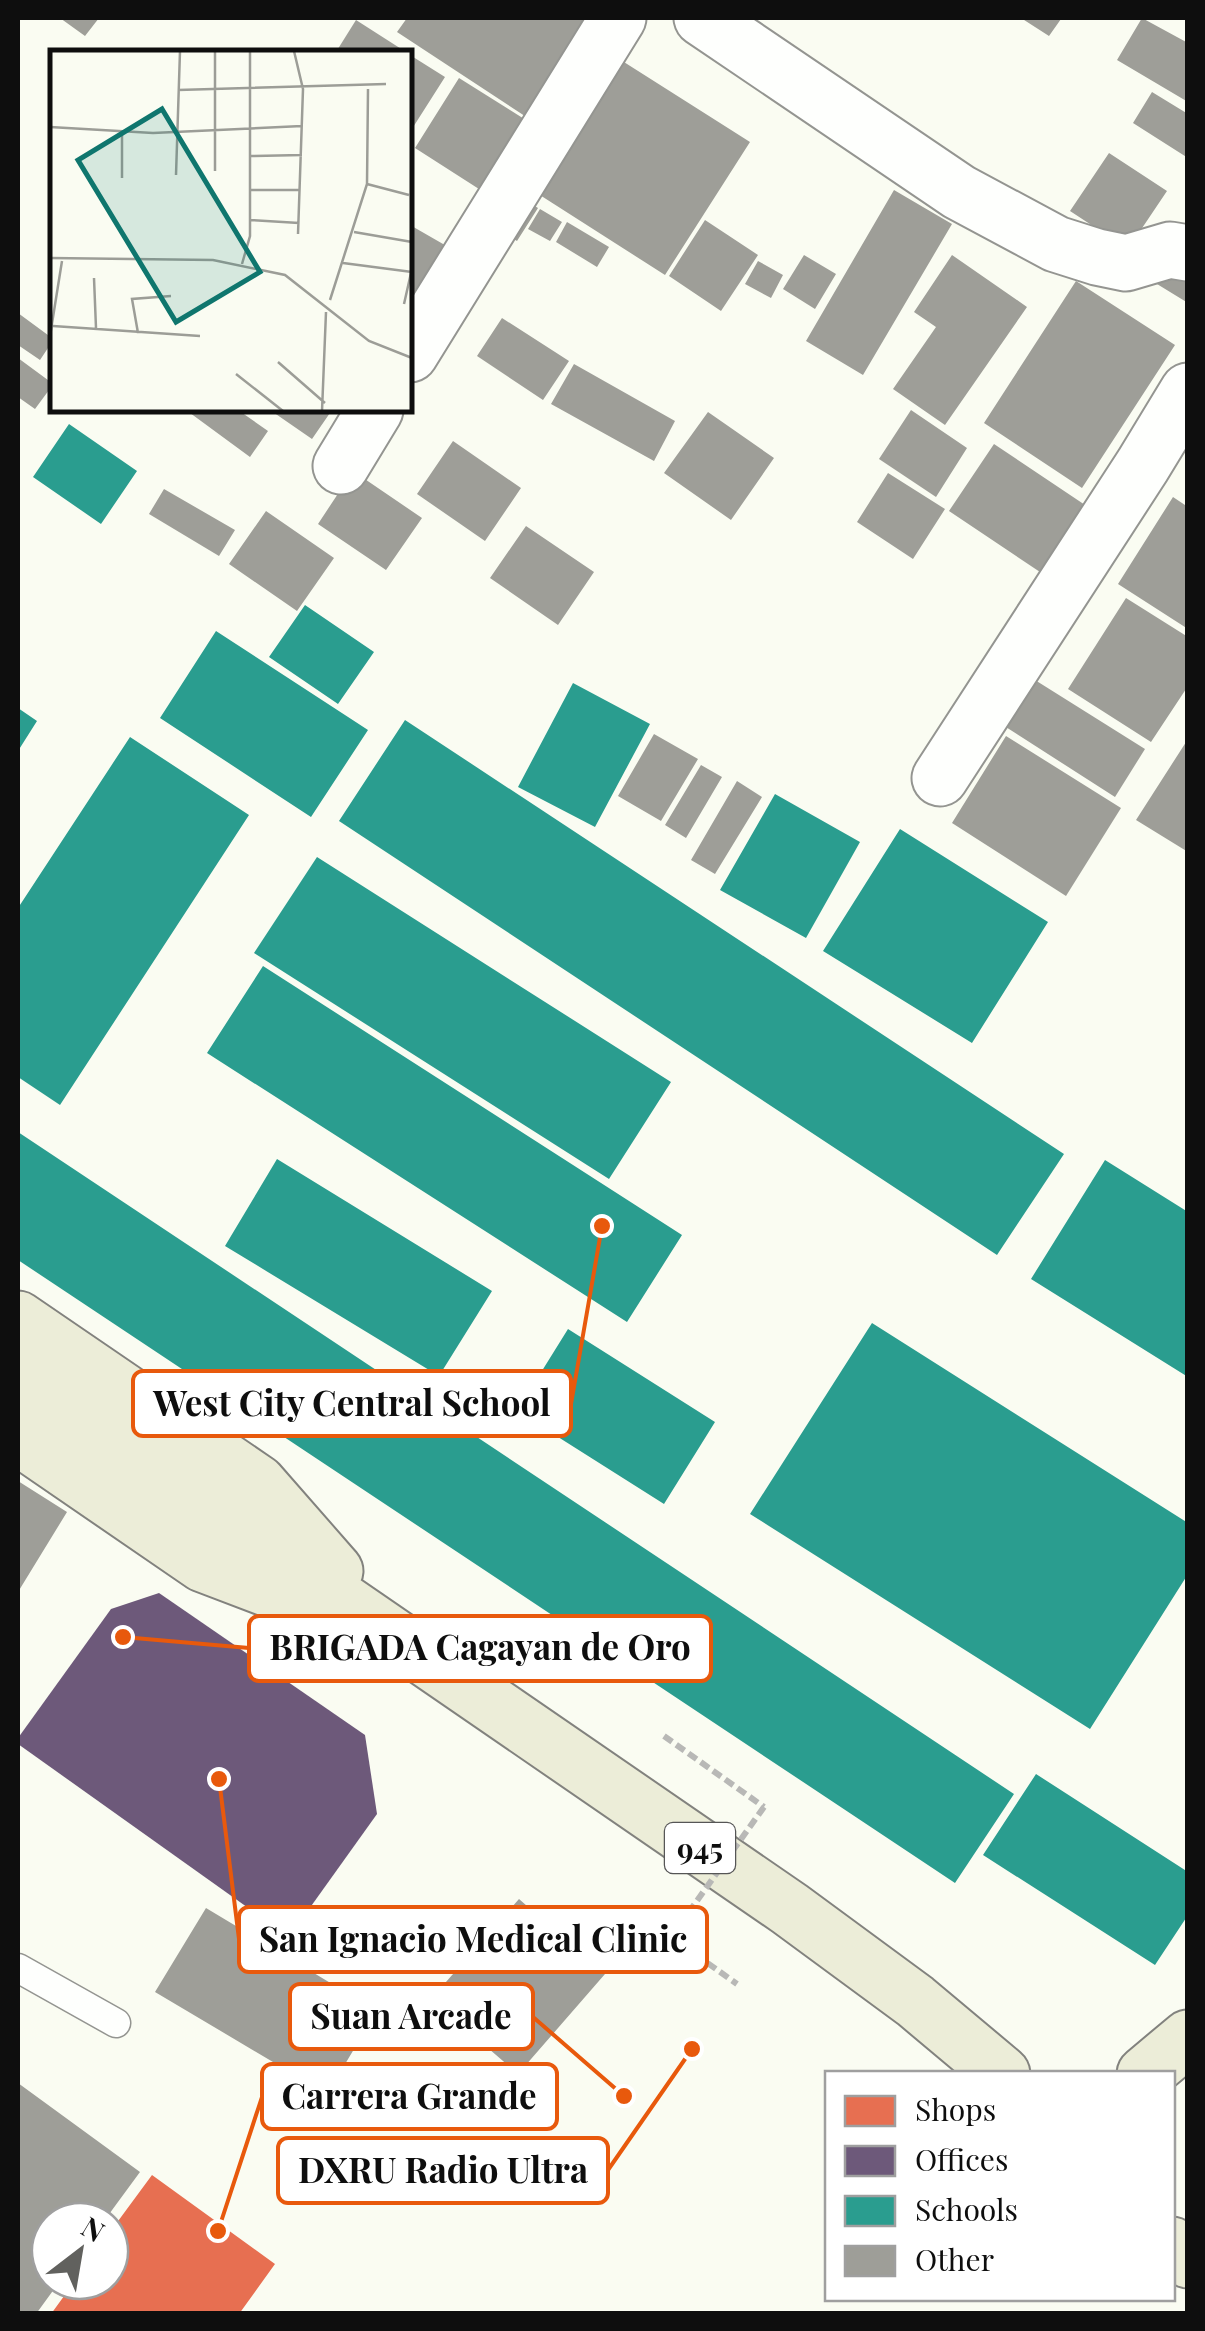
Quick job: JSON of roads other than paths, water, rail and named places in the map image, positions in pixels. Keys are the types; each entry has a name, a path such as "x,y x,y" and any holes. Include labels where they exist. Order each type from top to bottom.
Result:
{"main road":[{"path":"18,1319 258,1483 389,1634"},
{"name":"945","path":"18,1378 790,1909 915,2001 998,2071"},
{"path":"18,1438 203,1564 389,1634"},
{"path":"1149,2071 1188,2038"}],"street":[{"path":"412,351 618,18"},
{"path":"702,18 960,192 1056,244 1126,263 1170,250 1188,253"},
{"path":"940,778 1188,391"},
{"path":"341,466 374,412"}],"lane":[{"path":"18,1968 116,2023"}],"place":[{"name":"West City Central School","path":"602,1226"},
{"name":"BRIGADA Cagayan de Oro","path":"123,1637"},
{"name":"San Ignacio Medical Clinic","path":"219,1779"},
{"name":"DXRU Radio Ultra","path":"692,2049"},
{"name":"Suan Arcade","path":"624,2096"},
{"name":"Carrera Grande","path":"218,2231"}]}
